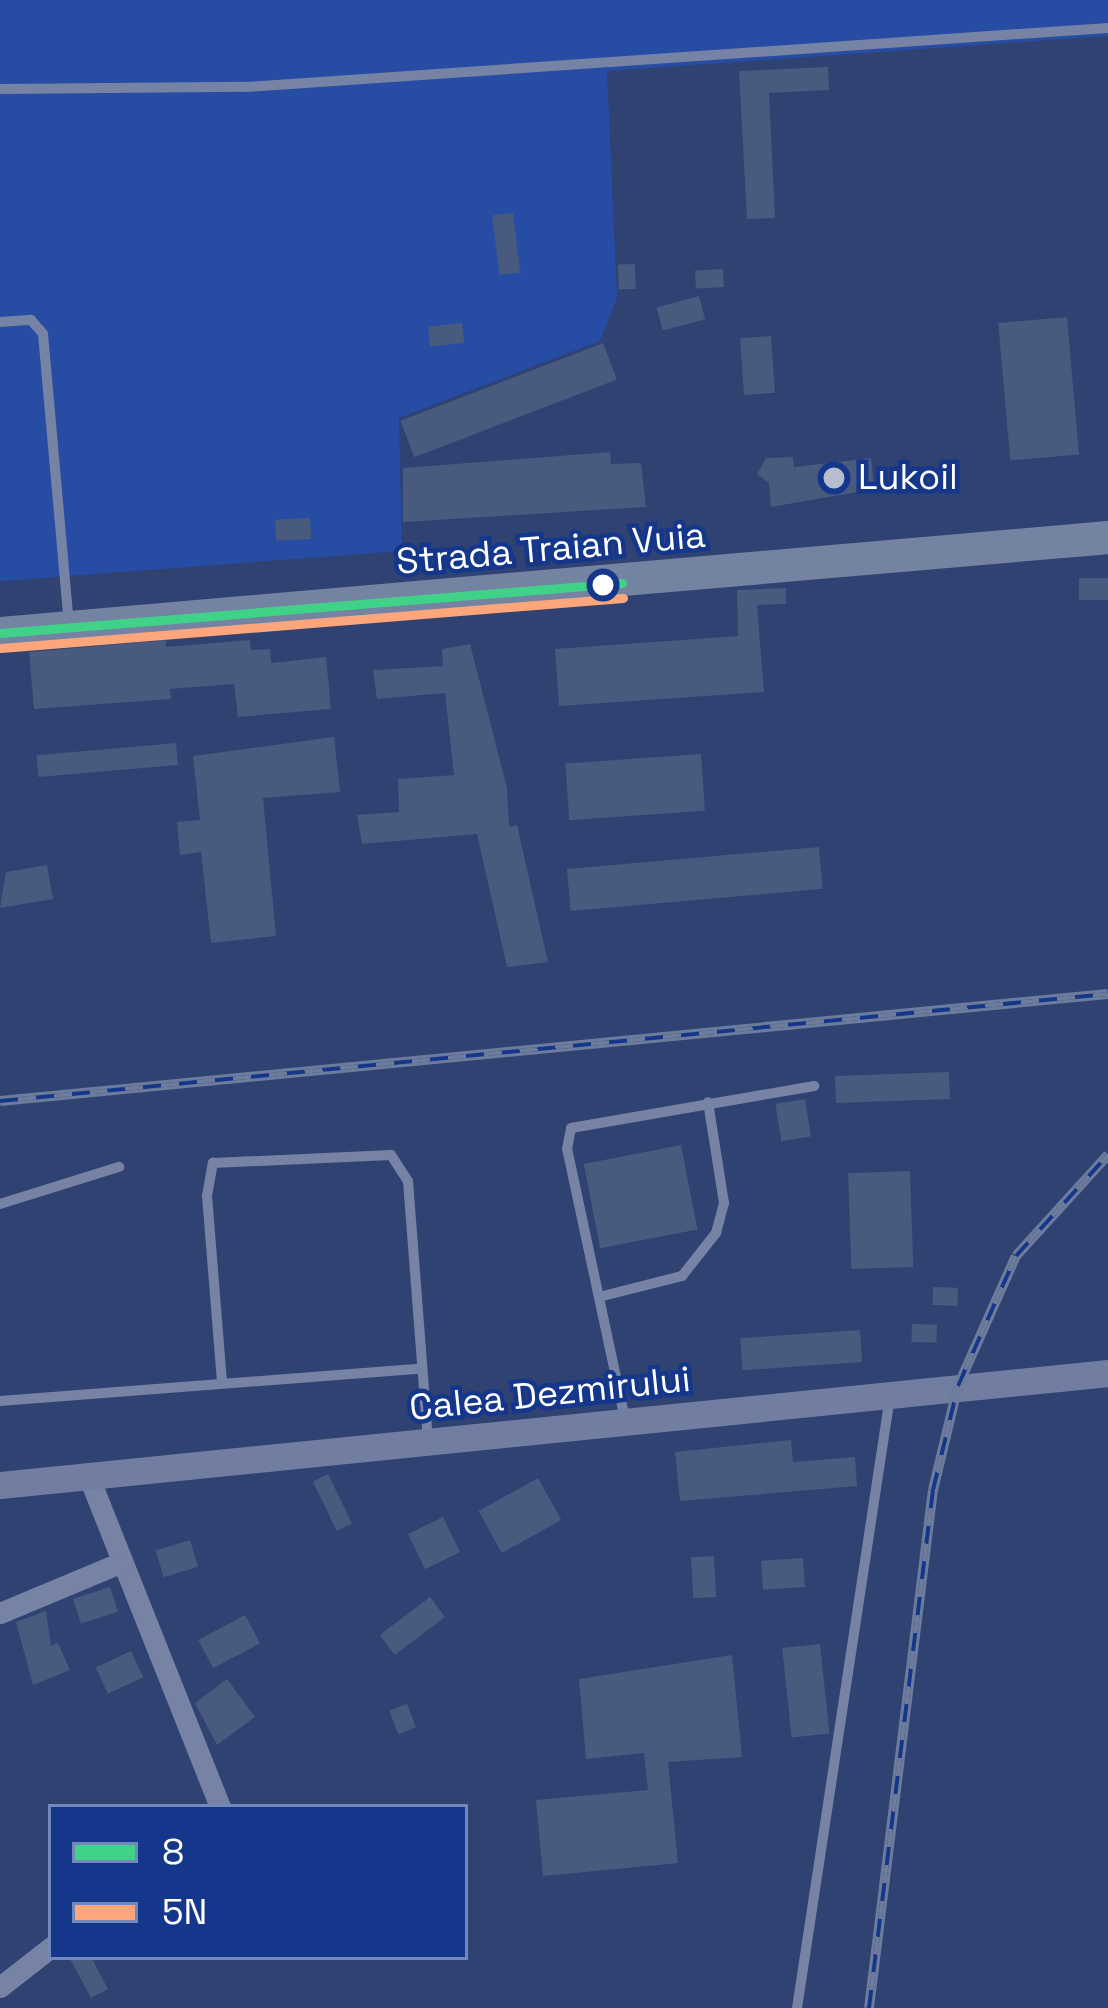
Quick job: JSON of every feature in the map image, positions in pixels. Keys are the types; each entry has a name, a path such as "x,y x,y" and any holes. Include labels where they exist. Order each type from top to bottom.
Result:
{"main road":[{"name":"Strada Traian Vuia","path":"0,633 1108,537"},
{"name":"Calea Dezmirului","path":"0,1486 1108,1373"}],"street":[{"path":"90,1480 219,1804"},
{"path":"0,1613 122,1562"},
{"path":"0,1988 48,1949"}],"lane":[{"path":"0,89 246,87 1108,28"},
{"path":"0,322 32,320 43,334 69,628"},
{"path":"626,1422 567,1149 571,1128 814,1086"},
{"path":"599,1298 682,1276 716,1233 724,1203 708,1102"},
{"path":"222,1382 207,1196 213,1163 236,1158 392,1155 404,1166 428,1443"},
{"path":"0,1204 119,1167"},
{"path":"0,1401 418,1369"},
{"path":"797,2008 890,1393"}],"shaded area":[{"path":"0,0 1108,0 1108,36 607,71 617,298 600,341 399,418 402,551 0,581"}],"building":[{"path":"828,67 829,90 769,93 775,218 747,219 739,71"},
{"path":"513,213 520,273 499,275 492,216"},
{"path":"635,264 636,289 619,290 618,265"},
{"path":"723,269 724,287 696,288 695,270"},
{"path":"699,296 705,319 663,331 656,307"},
{"path":"1067,317 1079,454 1010,460 998,323"},
{"path":"462,323 464,343 430,346 428,327"},
{"path":"771,336 775,393 744,395 740,338"},
{"path":"603,343 617,379 414,457 400,421"},
{"path":"610,452 611,464 641,463 646,507 403,522 403,468"},
{"name":"Lukoil","path":"793,457 794,467 871,458 874,489 771,507 769,483 757,474 766,458"},
{"path":"310,518 311,539 276,541 275,520"},
{"path":"1079,578 1108,578 1108,600 1079,600"},
{"path":"786,588 786,604 757,605 764,692 559,706 555,649 738,636 737,590"},
{"path":"166,640 166,647 250,640 251,650 270,649 271,663 326,657 331,709 238,717 234,684 170,689 171,699 34,709 29,652"},
{"path":"470,644 507,788 509,827 517,825 548,962 507,967 477,834 362,844 357,815 399,812 398,779 454,775 445,693 377,699 373,670 443,666 442,649"},
{"path":"334,737 340,792 263,798 276,936 211,943 201,852 180,855 177,822 200,820 193,756"},
{"path":"176,743 178,765 38,777 37,755"},
{"path":"701,754 705,811 569,820 565,763"},
{"path":"819,847 823,889 571,911 567,869"},
{"path":"47,865 53,899 0,908 6,872"},
{"path":"949,1072 950,1099 836,1103 835,1076"},
{"path":"805,1099 811,1137 781,1141 775,1104"},
{"path":"681,1145 697,1229 600,1248 584,1164"},
{"path":"910,1171 913,1267 851,1269 848,1173"},
{"path":"933,1287 958,1288 957,1306 932,1305"},
{"path":"912,1324 937,1325 936,1343 911,1342"},
{"path":"860,1330 862,1362 743,1370 740,1338"},
{"path":"791,1440 793,1462 855,1457 857,1486 680,1501 675,1452"},
{"path":"328,1474 352,1523 337,1531 313,1481"},
{"path":"538,1478 561,1520 502,1553 479,1511"},
{"path":"443,1517 460,1552 425,1569 408,1534"},
{"path":"190,1540 198,1567 164,1577 156,1551"},
{"path":"714,1556 716,1597 693,1598 691,1557"},
{"path":"803,1558 805,1587 763,1590 761,1561"},
{"path":"110,1587 118,1612 81,1624 73,1599"},
{"path":"430,1597 445,1617 395,1655 380,1635"},
{"path":"46,1611 51,1646 58,1643 70,1670 33,1685 16,1622"},
{"path":"245,1615 260,1643 213,1668 198,1640"},
{"path":"820,1644 829,1734 792,1737 782,1648"},
{"path":"131,1651 143,1677 108,1694 96,1667"},
{"path":"732,1655 742,1757 668,1762 678,1863 543,1876 536,1800 648,1790 644,1753 586,1759 579,1679"},
{"path":"227,1679 255,1717 217,1745 195,1703"},
{"path":"407,1704 416,1727 398,1734 389,1711"},
{"path":"71,1960 93,1960 108,1989 91,1998"}],"railway":[{"path":"0,1101 1108,994"},
{"path":"869,2008 933,1490 958,1386 1016,1256 1108,1155"}],"transit line":[{"name":"8","path":"0,633 622,583"},
{"name":"5N","path":"1,648 623,598"}],"place":[{"name":"Lukoil","path":"834,478"}]}
